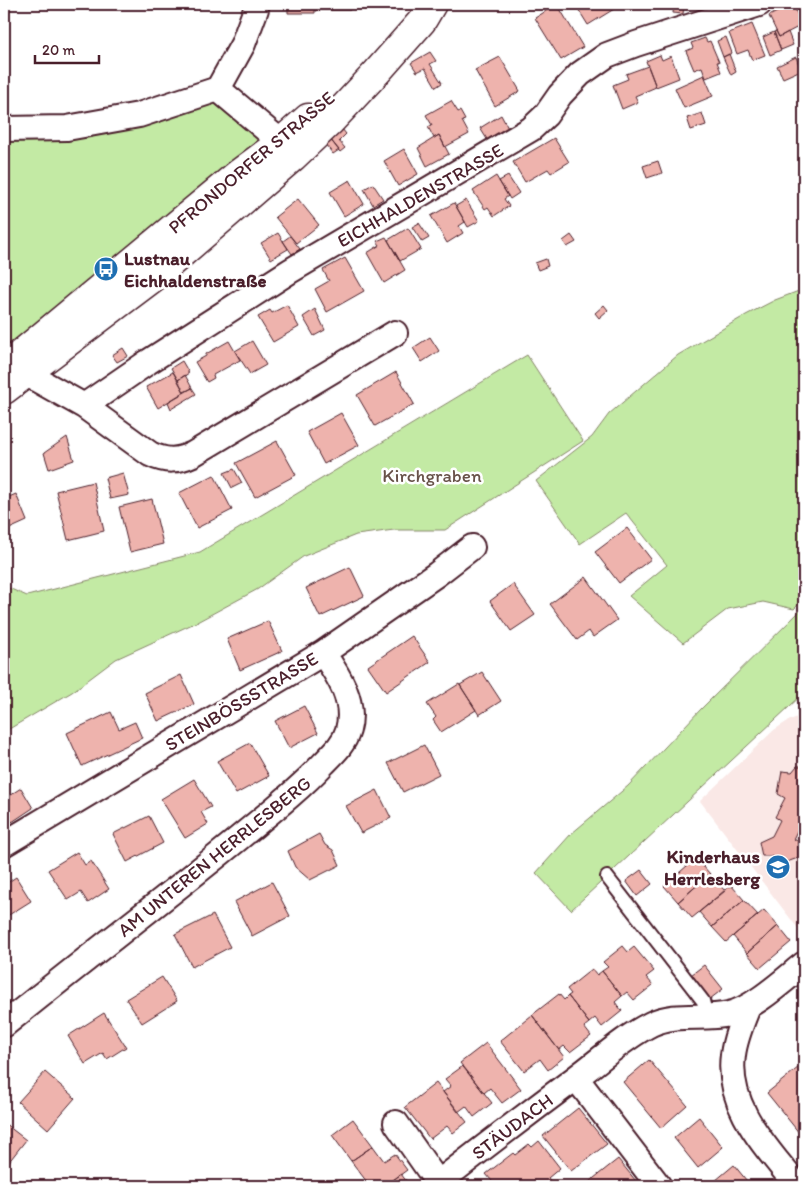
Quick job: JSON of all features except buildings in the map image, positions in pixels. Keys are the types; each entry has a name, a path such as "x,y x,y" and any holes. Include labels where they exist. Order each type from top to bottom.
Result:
{"street":[{"path":"4,129 67,128 130,117 218,89 243,44 256,9 256,4"},
{"name":"PFRONDORFER STRASSE","path":"4,390 15,367 158,274 287,150 322,106 421,4"},
{"name":"PFRONDORFER STRASSE","path":"287,150 331,121 378,72 422,21 432,4"},
{"name":"EICHHALDENSTRASSE","path":"84,406 148,362 290,271 531,129 546,115 560,94 580,74 607,55 759,4"},
{"path":"218,89 287,150"},
{"path":"15,367 84,406 150,454 160,459 181,459 208,446 395,333"},
{"name":"STEINBÖSSSTRASSE","path":"4,844 323,653 472,547"},
{"name":"AM UNTEREN HERRLESBERG","path":"4,1025 147,913 304,785 342,744 348,728 349,710 345,689 323,653"},
{"name":"STÄUDACH","path":"396,1122 446,1182 576,1078 650,1024 668,1018 731,1014 748,1007 804,964"},
{"path":"748,1007 739,1029 733,1054 732,1082 736,1098 746,1119 755,1132 797,1186"},
{"path":"576,1078 659,1186"}],"lane":[{"path":"607,878 703,1001 707,1017"}],"shaded area":[{"name":"Kinderhaus Herrlesberg","path":"804,714 803,935 700,801 774,730"}],"green space":[{"path":"218,89 293,157 4,390 4,129"},
{"path":"804,289 804,599 794,609 763,602 728,609 683,643 629,596 667,565 626,513 580,544 536,481 592,437 609,414 678,355 746,315 775,300"},
{"name":"Kirchgraben","path":"527,355 583,441 445,530 394,530 356,535 304,556 258,589 197,622 116,659 72,692 4,732 4,586 27,596 200,552"},
{"path":"804,607 804,693 571,910 536,873 571,834 628,786 701,709"}],"place":[{"name":"Lustnau Eichhaldenstraße","path":"106,269"},
{"name":"Kinderhaus Herrlesberg","path":"778,867"}]}
